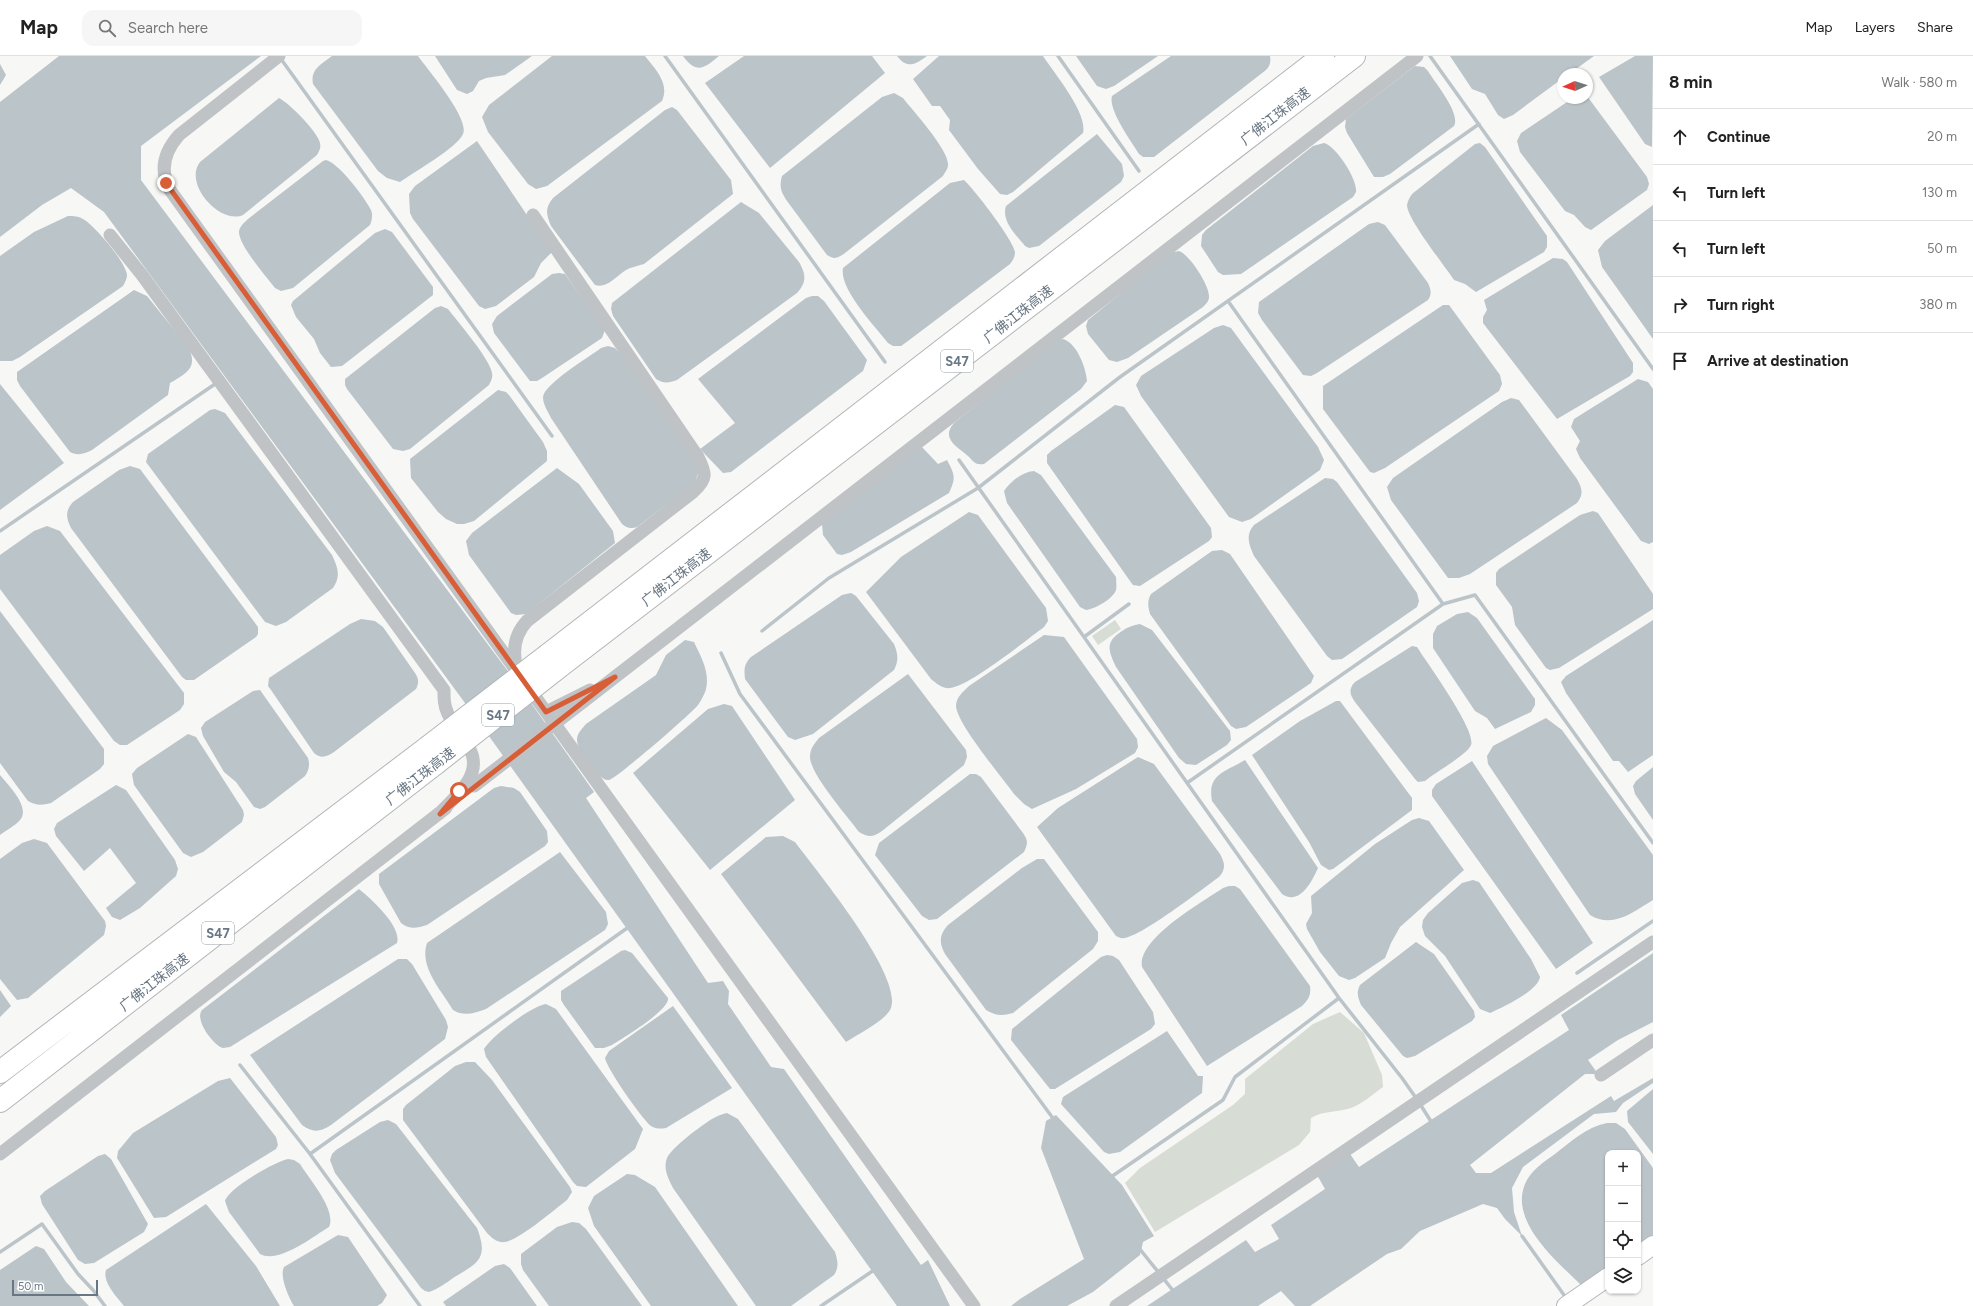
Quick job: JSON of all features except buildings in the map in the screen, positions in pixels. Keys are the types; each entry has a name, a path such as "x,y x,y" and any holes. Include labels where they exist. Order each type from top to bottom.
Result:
{"highway":[{"name":"广佛江珠高速","path":"0,1101 432,756 1323,56"},
{"name":"广佛江珠高速","path":"554,660 1354,56"},
{"name":"广佛江珠高速","path":"0,1072 432,756"}],"street":[{"path":"0,1154 1417,56"},
{"path":"275,59 179,135 169,148 164,162 166,183 974,1306"},
{"path":"521,676 515,661 515,644 522,627 527,621 701,486 705,476 698,457 533,215"},
{"path":"110,235 146,281 444,690 444,703 448,715 472,750 473,765 468,780 440,814"},
{"path":"546,712 615,677"},
{"path":"1116,1306 1653,942"},
{"path":"1601,1075 1653,1040"},
{"path":"1641,1254 1653,1245"},
{"path":"1566,1306 1605,1279"}],"shaded area":[{"path":"59,56 261,56 141,146 141,180 519,686 594,792 586,798 708,983 723,981 729,991 728,1004 771,1067 784,1069 921,1265 928,1260 950,1306 897,1306 476,718 104,212 71,188 42,205 0,237 0,102"},
{"path":"332,56 418,56 454,106 460,117 463,127 463,134 453,146 444,153 400,182 387,178 378,171 313,84 313,74 315,71 321,64"},
{"path":"435,56 532,56 505,75 486,78 479,81 473,91 467,94 457,90"},
{"path":"552,56 645,56 657,71 663,82 664,94 662,101 547,186 536,189 528,184 488,132 482,117 489,105"},
{"path":"683,56 719,56 709,64 701,68 697,68 692,66"},
{"path":"744,56 872,56 885,73 770,168 705,83"},
{"path":"897,56 927,56 919,62 908,64 904,63"},
{"path":"939,56 1043,56 1075,104 1083,125 1083,133 1013,192 1007,195 1000,194 978,169 949,130 950,120 940,106 932,106 913,79"},
{"path":"1076,56 1158,56 1114,86 1106,89 1097,86"},
{"path":"1171,56 1270,56 1270,60 1266,70 1154,157 1143,157 1139,154 1126,134 1117,117 1113,109 1112,96"},
{"path":"1450,56 1594,56 1577,68 1557,68 1557,82 1513,115 1504,119 1498,115 1485,94 1472,89"},
{"path":"1635,56 1653,56 1652,147 1645,144 1599,77"},
{"path":"0,64 6,75 0,85"},
{"path":"1415,66 1424,67 1441,90 1454,114 1454,126 1390,174 1383,177 1374,177 1347,133 1345,127 1346,119"},
{"path":"894,93 903,98 937,141 947,158 948,168 943,176 845,253 838,257 832,258 827,255 785,198 781,186 782,176 882,97"},
{"path":"279,98 309,125 320,143 319,152 243,215 234,216 224,214 206,200 200,191 196,181 196,171 200,162"},
{"path":"1564,104 1593,104 1647,177 1649,184 1647,190 1591,230 1585,227 1574,215 1565,211 1520,152 1517,141 1521,133"},
{"path":"672,107 677,110 731,180 733,194 644,264 626,270 607,284 599,286 595,285 551,226 547,215 549,205 553,198 665,110"},
{"path":"1097,134 1122,164 1124,176 1121,182 1039,246 1029,248 1025,246 1007,222 1005,212 1006,206"},
{"path":"477,141 552,252 541,263 534,277 496,306 485,309 479,306 413,219 410,213 409,194 415,186"},
{"path":"1324,143 1329,145 1334,150 1350,172 1356,187 1356,192 1353,197 1241,274 1223,275 1218,272 1201,246 1202,235 1206,230 1313,146"},
{"path":"1480,143 1485,147 1547,236 1547,247 1544,252 1476,292 1465,284 1454,280 1419,231 1413,221 1407,205 1412,194 1475,144"},
{"path":"326,160 338,167 368,205 372,212 371,223 293,288 281,291 275,288 248,252 240,237 239,231 248,219"},
{"path":"964,180 1008,237 1015,252 1014,258 1010,264 908,341 901,346 893,346 888,343 859,307 843,277 843,268 950,183"},
{"path":"741,202 759,213 799,262 804,274 803,285 797,293 677,380 671,382 659,381 656,379 613,316 611,309 612,303"},
{"path":"1653,205 1653,339 1602,267 1598,250 1605,241"},
{"path":"68,216 79,217 94,228 116,253 125,269 127,278 123,286 20,357 12,361 0,361 0,256 34,232"},
{"path":"1378,222 1385,225 1428,283 1431,292 1430,296 1428,300 1317,373 1311,376 1303,375 1262,320 1258,313 1259,302 1369,224"},
{"path":"385,229 392,232 433,287 433,295 342,366 331,367 320,353 314,339 296,317 291,305 293,301 375,233"},
{"path":"1179,251 1188,258 1203,278 1209,298 1207,302 1203,307 1128,358 1117,362 1109,360 1088,334 1086,326 1088,320 1170,253"},
{"path":"1553,258 1563,259 1567,262 1633,363 1633,372 1630,376 1557,419 1483,323 1483,317 1487,310 1484,300"},
{"path":"552,274 565,274 605,330 602,338 537,381 530,381 494,333 492,324 497,316"},
{"path":"134,290 147,296 188,347 192,360 191,365 186,373 170,383 168,395 92,450 81,454 70,452 20,386 17,380 17,372"},
{"path":"818,296 824,301 867,360 863,371 731,472 723,473 700,449 735,423 698,379 806,298"},
{"path":"1443,305 1449,305 1500,375 1502,384 1499,391 1385,468 1374,473 1370,472 1323,409 1323,386"},
{"path":"441,306 448,309 480,350 490,367 492,379 489,385 410,449 403,451 393,449 347,389 345,379 435,308"},
{"path":"1223,325 1231,328 1318,447 1324,460 1320,470 1251,519 1242,522 1229,517 1141,396 1136,385 1141,376 1214,328"},
{"path":"1063,339 1073,345 1080,357 1087,381 1081,389 984,464 975,463 952,442 949,434 954,423 1057,341"},
{"path":"608,346 615,348 622,355 695,463 698,473 695,483 637,527 632,528 622,524 551,418 543,400 545,392 559,378 601,348"},
{"path":"1638,379 1648,382 1653,389 1653,542 1649,544 1641,541 1580,458 1576,449 1580,441 1571,427 1574,419"},
{"path":"0,384 64,463 0,510"},
{"path":"498,390 506,392 509,395 543,442 547,451 547,461 474,521 464,524 457,524 446,519 438,512 411,478 410,459"},
{"path":"1511,398 1519,400 1577,479 1581,488 1581,497 1577,503 1470,574 1459,578 1448,578 1391,500 1387,487 1393,478 1502,402"},
{"path":"1115,405 1124,407 1211,528 1212,537 1209,541 1140,586 1133,585 1047,463 1047,455 1051,451"},
{"path":"215,409 225,413 332,555 336,564 338,576 336,584 333,588 286,622 276,626 265,622 146,462 148,454 210,410"},
{"path":"921,446 938,464 947,460 954,476 953,484 949,493 851,552 842,555 837,554 823,535 822,524"},
{"path":"130,466 140,469 258,627 258,634 256,637 194,680 186,680 182,677 71,528 68,521 67,515 70,505 73,502 119,470"},
{"path":"557,468 579,484 613,531 615,543 526,614 516,615 511,613 469,555 466,541 472,533"},
{"path":"1034,471 1041,475 1116,577 1116,590 1114,593 1108,600 1094,608 1086,610 1080,607 1007,503 1004,491 1007,487 1021,475"},
{"path":"1325,478 1333,479 1337,482 1417,593 1419,601 1417,607 1342,659 1332,660 1327,656 1254,556 1249,540 1251,529 1254,525"},
{"path":"1593,511 1598,513 1653,594 1653,609 1559,668 1550,670 1546,668 1515,625 1512,607 1496,585 1496,573 1499,569 1580,515"},
{"path":"969,512 978,515 1046,608 1048,621 1044,627 984,672 959,685 945,688 931,679 866,592 901,557"},
{"path":"47,526 60,531 184,693 184,704 180,710 127,745 120,745 114,741 0,589 0,555 34,531"},
{"path":"1222,550 1230,554 1314,676 1311,683 1246,727 1236,729 1231,726 1150,614 1148,606 1148,601 1151,594 1212,551"},
{"path":"851,593 856,596 894,644 897,657 896,666 894,670 813,734 795,740 788,737 745,679 746,664 751,657 842,595"},
{"path":"0,611 104,749 104,764 100,769 51,803 40,805 28,801 0,763"},
{"path":"1468,612 1477,618 1535,699 1535,705 1531,712 1495,729 1487,718 1475,711 1433,648 1433,634 1437,626 1457,614"},
{"path":"361,619 375,621 383,627 416,675 418,685 416,689 334,752 321,757 314,753 268,686 269,678 350,624"},
{"path":"1115,620 1121,629 1098,645 1092,636"},
{"path":"1653,620 1653,755 1628,772 1619,761 1613,761 1566,693 1561,682 1566,676"},
{"path":"1140,624 1152,630 1230,731 1231,740 1227,745 1196,765 1186,764 1179,758 1113,661 1110,647 1113,639 1126,628"},
{"path":"1044,635 1064,637 1137,739 1138,747 1135,753 1076,789 1032,809 1024,804 1014,794 981,750 958,714 956,703 962,693 969,686"},
{"path":"685,640 694,642 706,671 706,689 698,705 639,758 615,777 609,780 599,776 580,751 577,740 579,733 586,724 656,675 666,655"},
{"path":"1412,646 1417,647 1450,697 1471,737 1471,745 1463,754 1425,781 1418,782 1355,702 1350,692 1351,687 1355,682"},
{"path":"908,674 966,750 967,757 964,765 882,831 876,835 868,836 859,832 816,774 810,757 811,752 819,738"},
{"path":"260,690 308,758 309,765 305,776 265,807 260,809 254,807 236,782 224,772 203,736 201,728 205,722 253,691"},
{"path":"1336,701 1340,701 1412,798 1412,810 1333,869 1329,870 1321,865 1309,842 1252,755 1300,721"},
{"path":"724,704 732,706 795,800 710,870 633,773 708,709"},
{"path":"1546,718 1562,730 1653,855 1653,900 1630,914 1615,920 1598,919 1590,915 1488,764 1487,756 1493,746"},
{"path":"188,734 196,737 243,810 244,815 242,822 203,852 191,857 183,853 134,785 132,774 137,768"},
{"path":"1138,757 1154,764 1220,854 1224,866 1219,877 1172,912 1133,935 1122,938 1116,936 1037,827 1058,808"},
{"path":"1245,760 1318,868 1309,885 1300,894 1294,897 1288,897 1282,894 1212,801 1211,792 1215,779 1224,771"},
{"path":"1472,761 1593,943 1556,969 1432,796 1432,790 1436,784"},
{"path":"1653,767 1653,820 1635,794 1633,786 1636,781"},
{"path":"970,774 976,774 981,777 1025,835 1027,840 1026,847 1024,852 937,919 929,920 922,916 875,855 879,843"},
{"path":"0,775 17,796 23,809 23,815 16,824 0,835"},
{"path":"116,785 126,790 175,860 178,869 176,876 140,908 120,920 112,917 106,908 136,883 110,848 84,871 56,836 54,829 57,823"},
{"path":"501,786 514,788 520,792 547,831 548,842 545,846 427,925 414,928 407,927 401,923 379,884 379,874 494,788"},
{"path":"1419,818 1429,821 1464,870 1400,927 1385,958 1355,978 1349,980 1339,976 1320,952 1307,929 1306,924 1312,913 1311,896 1375,844 1412,820"},
{"path":"783,836 795,842 856,925 873,951 885,975 892,995 890,1010 887,1014 882,1019 846,1042 721,874 766,837"},
{"path":"34,839 47,843 105,921 106,926 104,935 28,998 17,1000 0,979 0,859 22,843"},
{"path":"560,852 606,912 608,924 605,930 486,1009 465,1014 453,1010 432,978 426,961 425,952 427,943"},
{"path":"1037,859 1044,859 1098,932 1098,941 1093,949 1013,1013 1002,1015 996,1014 986,1010 945,954 941,939 943,932 948,925 1022,868"},
{"path":"1473,880 1479,882 1531,959 1540,977 1538,982 1527,993 1490,1013 1480,1009 1445,956 1425,936 1422,927 1423,920 1428,913 1462,883"},
{"path":"1235,886 1240,889 1310,986 1310,994 1302,1006 1207,1066 1142,967 1143,956 1149,945 1172,923 1186,912 1223,888"},
{"path":"359,889 378,906 390,921 395,929 397,943 230,1047 223,1048 215,1043 210,1038 203,1026 200,1014 202,1010"},
{"path":"1416,942 1434,954 1474,1011 1475,1017 1472,1021 1415,1056 1407,1058 1403,1056 1361,1005 1358,993 1360,985"},
{"path":"625,950 632,953 668,998 667,1003 645,1023 612,1045 604,1048 595,1048 561,1000 561,991 621,951"},
{"path":"1653,953 1653,1022 1618,1040 1588,1060 1598,1074 1585,1074 1470,1165 1476,1173 1491,1173 1611,1096 1614,1101 1653,1078 1653,1083 1623,1103 1616,1112 1594,1114 1523,1167 1512,1188 1514,1212 1522,1236 1505,1219 1497,1208 1483,1204 1420,1231 1401,1249 1387,1254 1310,1306 1295,1306 1281,1291 1258,1306 1147,1306 1246,1240 1255,1252 1279,1239 1271,1225 1325,1189 1317,1175 1350,1154 1359,1167 1569,1030 1561,1015"},
{"path":"1107,955 1113,956 1119,960 1153,1012 1155,1024 1151,1029 1055,1089 1050,1089 1011,1040 1012,1029 1101,957"},
{"path":"398,959 407,959 412,964 446,1020 448,1027 445,1039 331,1125 316,1131 306,1128 302,1125 250,1055"},
{"path":"0,990 11,1006 0,1017"},
{"path":"546,1004 556,1009 643,1129 635,1149 586,1187 577,1186 573,1182 486,1057 484,1049 488,1043 512,1022 531,1010"},
{"path":"673,1006 732,1088 666,1128 655,1128 647,1122 625,1094 605,1058 609,1051"},
{"path":"1340,1012 1364,1033 1382,1075 1383,1087 1351,1108 1316,1115 1311,1118 1310,1132 1299,1145 1155,1232 1125,1183 1140,1168 1233,1105 1245,1094 1245,1079 1313,1024"},
{"path":"1167,1031 1198,1076 1203,1076 1202,1093 1120,1152 1109,1154 1104,1152 1061,1104 1063,1097"},
{"path":"466,1062 475,1062 492,1080 570,1187 572,1192 567,1200 536,1224 519,1236 505,1242 497,1241 487,1233 403,1120 403,1109 406,1105 455,1066"},
{"path":"230,1078 276,1137 278,1145 276,1149 166,1217 154,1218 117,1158 118,1151 133,1133 218,1081"},
{"path":"1653,1089 1653,1154 1628,1122 1627,1111"},
{"path":"727,1113 738,1119 835,1252 838,1264 834,1275 791,1306 756,1306 669,1181 666,1162 667,1158 674,1149 707,1122"},
{"path":"1056,1115 1122,1185 1154,1236 1143,1242 1140,1255 1093,1292 1067,1306 1011,1306 1084,1259 1041,1148 1046,1121"},
{"path":"388,1120 396,1124 477,1228 480,1238 482,1247 481,1253 475,1264 442,1286 429,1292 421,1288 335,1173 330,1160 332,1154 336,1150 380,1122"},
{"path":"1616,1123 1625,1129 1640,1150 1605,1150 1605,1268 1581,1285 1560,1265 1538,1240 1524,1213 1522,1198 1525,1184 1538,1167 1580,1135 1599,1125"},
{"path":"1641,1151 1653,1168 1653,1235 1641,1243"},
{"path":"105,1154 111,1159 148,1224 144,1232 94,1263 85,1264 78,1260 42,1204 40,1196 45,1191 98,1156"},
{"path":"288,1159 294,1160 300,1164 321,1195 329,1212 329,1227 305,1243 286,1252 268,1256 260,1254 229,1212 225,1201 235,1189 253,1176 281,1161"},
{"path":"627,1174 635,1175 655,1187 738,1306 651,1306 594,1226 588,1208 594,1196"},
{"path":"206,1204 256,1266 280,1306 124,1306 108,1284 105,1275 106,1270"},
{"path":"572,1222 579,1223 586,1229 642,1306 549,1306 523,1270 521,1264 521,1254 557,1227"},
{"path":"338,1235 348,1237 387,1295 382,1303 377,1306 294,1306 287,1293 283,1276 284,1267"},
{"path":"36,1246 44,1249 66,1282 89,1306 0,1306 0,1270"},
{"path":"504,1264 510,1268 537,1306 446,1306 443,1302 495,1266"}],"waterway":[{"path":"665,56 885,362"},
{"path":"1058,56 1139,171"},
{"path":"1430,56 1653,369"},
{"path":"281,59 552,436"},
{"path":"762,631 829,578 978,488 1120,377 1479,124"},
{"path":"1228,301 1443,604"},
{"path":"0,531 215,384"},
{"path":"959,460 1339,998 1416,1098"},
{"path":"1187,783 1443,604 1475,595 1653,843"},
{"path":"1084,637 1129,604"},
{"path":"721,653 740,694 1055,1121"},
{"path":"1577,973 1653,921"},
{"path":"310,1154 630,926"},
{"path":"1111,1177 1223,1100 1235,1077 1339,998"},
{"path":"240,1065 310,1154 420,1306"},
{"path":"1420,1104 1432,1123"},
{"path":"0,1252 42,1224 78,1274 105,1306"},
{"path":"1522,1236 1564,1295"},
{"path":"1139,1248 1175,1293"},
{"path":"821,1306 874,1270"}],"route":[{"path":"166,183 546,712 615,677 440,814 459,791"}]}
